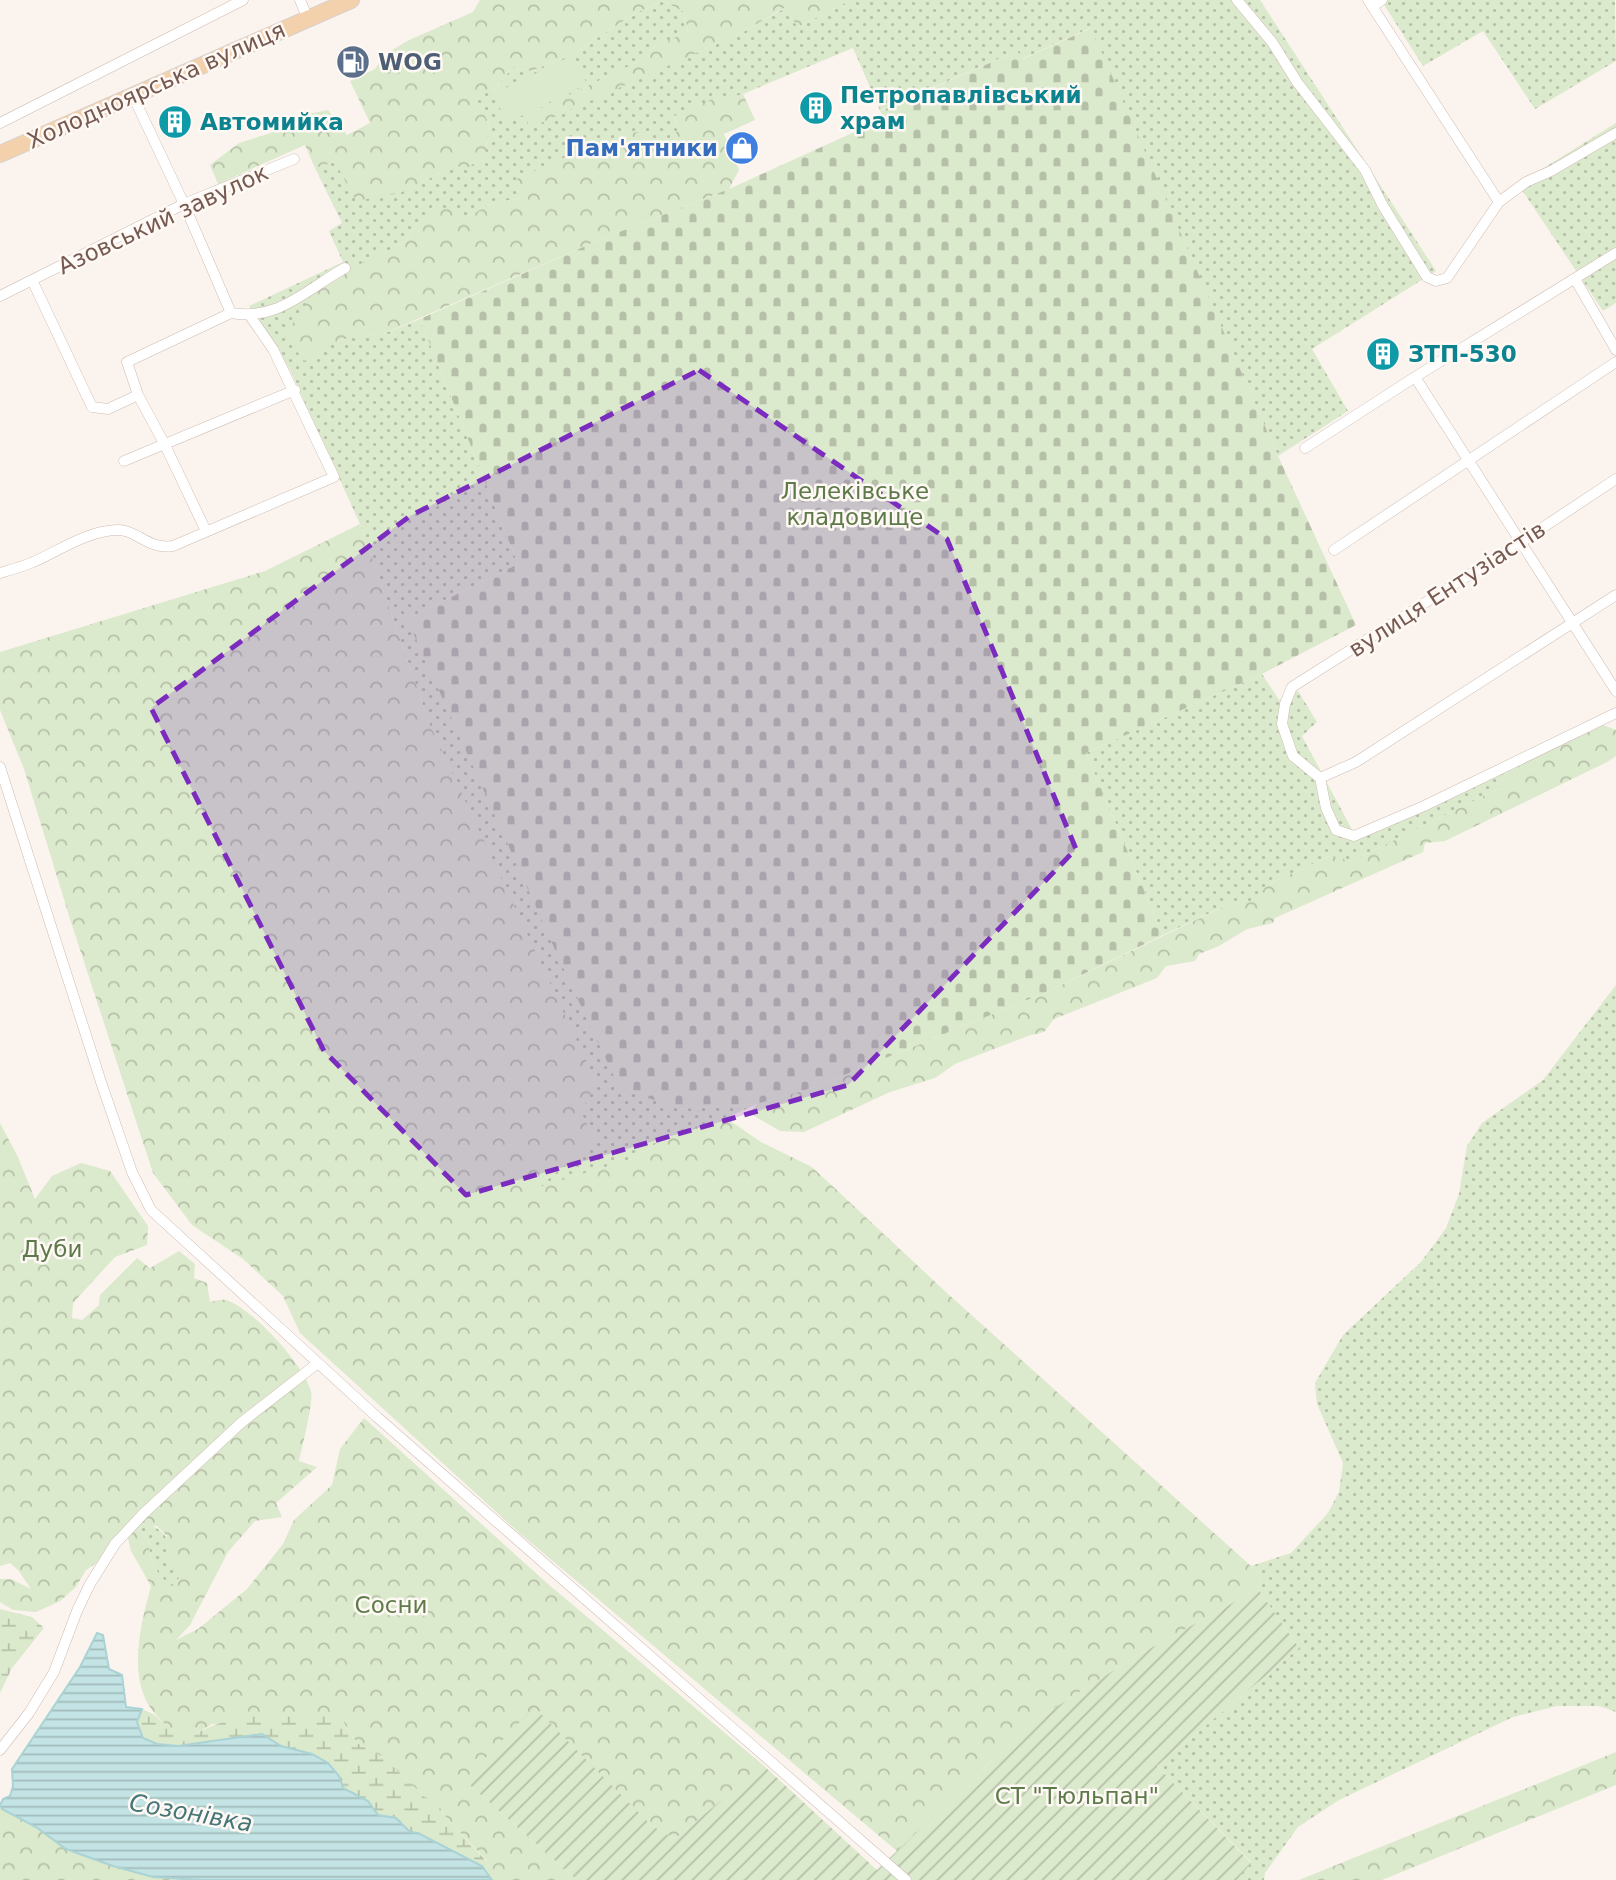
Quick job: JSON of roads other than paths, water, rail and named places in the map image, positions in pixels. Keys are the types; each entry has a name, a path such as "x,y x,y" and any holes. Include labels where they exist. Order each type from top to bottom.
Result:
{"main road":[{"name":"Холодноярська вулиця","path":"0,154 351,0"}],"street":[{"path":"0,123 243,0"},
{"path":"300,0 308,19"},
{"path":"1237,0 1272,41 1297,82 1365,170 1383,206 1427,277 1436,281 1447,278 1499,202 1526,182 1551,171 1616,133"},
{"path":"1374,2 1499,202"},
{"path":"133,96 231,313"},
{"name":"Азовський завулок","path":"0,296 184,204 294,159"},
{"path":"1305,448 1616,253"},
{"path":"206,531 138,394 127,362 231,313 250,316 276,310 300,298 319,282 345,268"},
{"path":"1575,279 1616,350"},
{"name":"Азовський завулок","path":"32,280 92,407 108,409 138,394"},
{"path":"0,573 30,563 97,533 121,529 149,543 163,547 173,546 334,477 295,390 273,349 250,316"},
{"path":"1334,550 1616,362"},
{"path":"1415,377 1616,691"},
{"path":"124,461 295,390"},
{"name":"вулиця Ентузіастів","path":"1320,778 1293,756 1282,724 1284,704 1292,687 1616,479"},
{"path":"1616,594 1356,762 1320,778 1325,808 1336,830 1354,836 1424,806 1616,713"},
{"path":"0,767 102,1084 132,1172 151,1210 318,1363 906,1880"},
{"path":"0,1750 29,1713 54,1672 81,1602 115,1544 143,1514 242,1422 318,1363"}],"water":[{"name":"Созонівка","path":"97,1633 103,1635 109,1669 122,1675 126,1707 142,1709 137,1722 143,1738 157,1744 178,1746 262,1734 281,1746 312,1754 328,1763 339,1776 343,1788 368,1801 378,1815 396,1818 410,1832 418,1833 482,1866 492,1880 199,1880 153,1877 66,1849 36,1827 2,1809 0,1805 3,1799 10,1796 13,1786 12,1769 80,1667"}],"place":[{"name":"WOG","path":"353,62"},
{"name":"Петропавлівський храм","path":"816,108"},
{"name":"Автомийка","path":"175,122"},
{"name":"Пам'ятники","path":"742,148"},
{"name":"ЗТП-530","path":"1383,354"}],"park label":[{"name":"Лелеківське кладовище","path":"855,504"},
{"name":"Дуби","path":"52,1249"},
{"name":"Сосни","path":"391,1605"},
{"name":"СТ \"Тюльпан\"","path":"1077,1796"}]}
